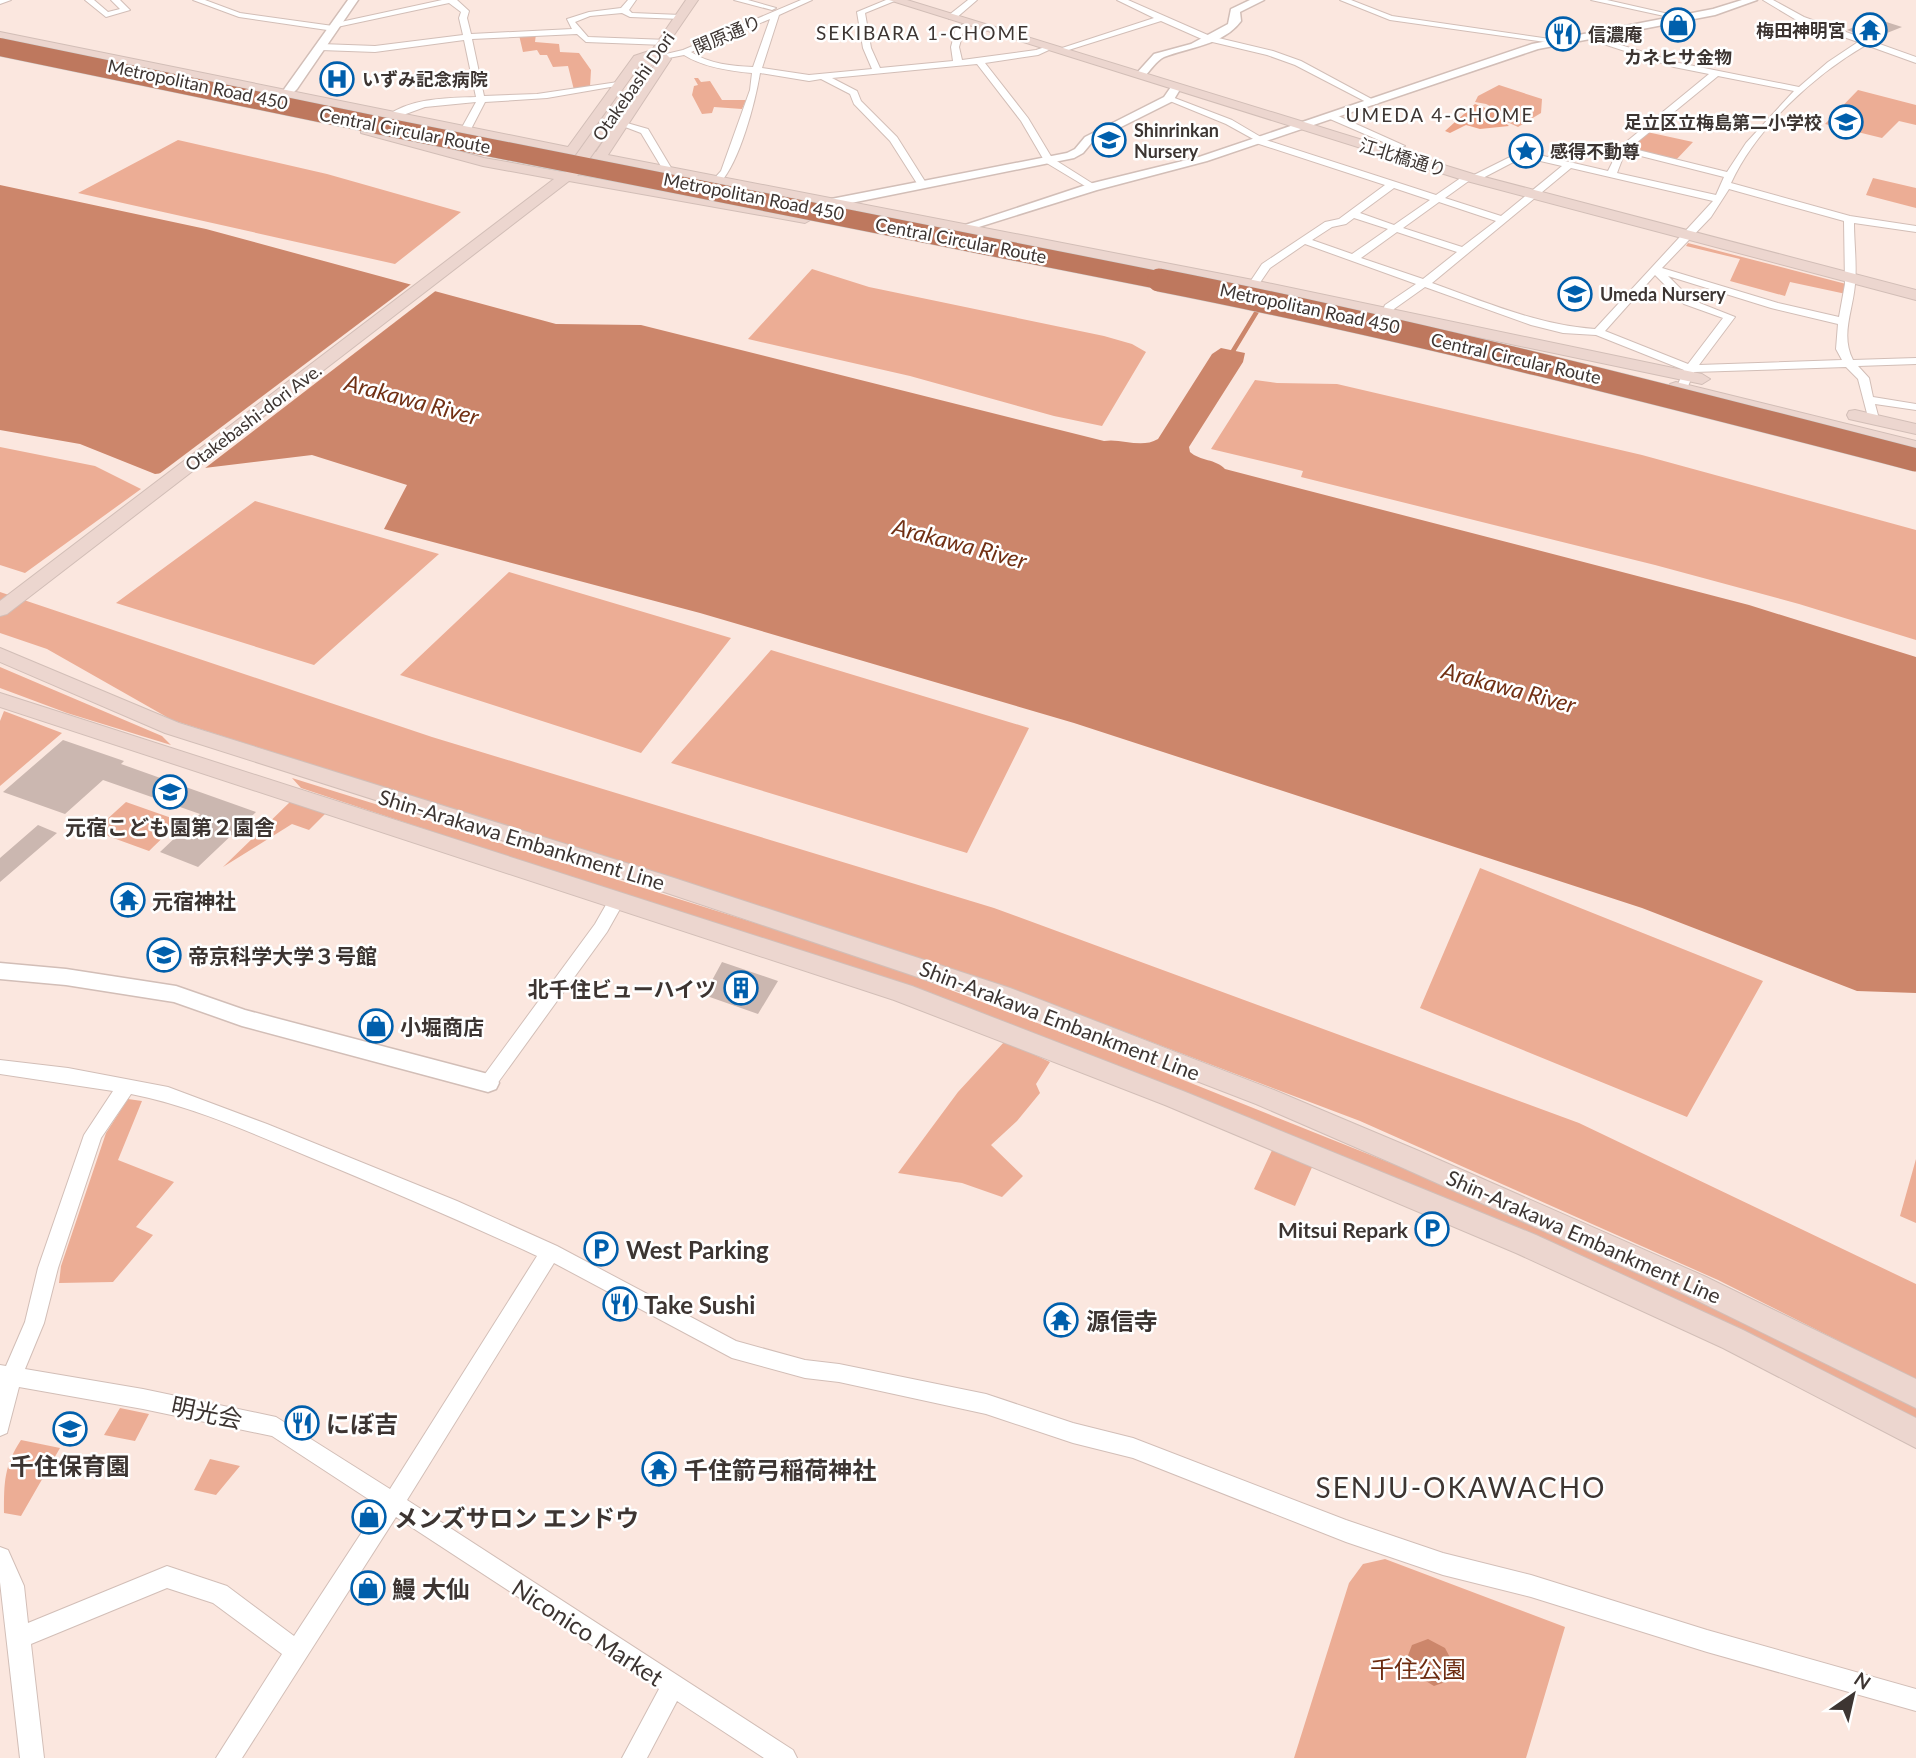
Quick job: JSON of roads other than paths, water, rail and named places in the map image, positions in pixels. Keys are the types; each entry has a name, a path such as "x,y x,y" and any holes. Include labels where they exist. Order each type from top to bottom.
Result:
{"highway":[{"name":"Central Circular Route","path":"0,42 1417,323 1635,370 1916,439"},
{"name":"Central Circular Route","path":"0,42 396,129 1245,297 1596,377 1916,460"}],"main road":[{"name":"Otakebashi Dori","path":"659,52 692,0"},
{"name":"江北橋通り","path":"894,0 1471,178 1916,295"},
{"name":"Metropolitan Road 450","path":"0,42 280,98 569,165 597,161 668,172 1387,312 1916,429"},
{"path":"569,165 622,90 638,59 659,52 665,59 597,161"},
{"name":"Otakebashi Dori","path":"569,165 622,90"},
{"path":"280,98 272,107 281,111 349,125 470,159 569,165 748,208 865,230 903,233 940,232 962,228"},
{"name":"Metropolitan Road 450","path":"280,98 465,131 569,165"},
{"name":"Metropolitan Road 450","path":"597,161 1248,294 1686,378 1916,446"},
{"name":"Otakebashi-dori Ave.","path":"0,610 549,191 569,165"},
{"name":"Shin-Arakawa Embankment Line","path":"0,654 172,728 706,897 1001,995 1265,1097 1460,1180 1686,1281 1916,1394"},
{"name":"Shin-Arakawa Embankment Line","path":"0,700 903,993 1015,1034 1526,1244 1733,1339 1916,1434"},
{"name":"Shin-Arakawa Embankment Line","path":"172,728 174,739 181,745 273,777 283,782 289,793"}],"street":[{"path":"0,2 7,0"},
{"path":"89,0 106,15 126,10 115,0"},
{"path":"197,0 239,15 335,27 451,0 465,11 463,18 481,101 465,131"},
{"path":"280,98 293,87 353,0"},
{"path":"578,31 570,20 589,14 624,10 632,0"},
{"path":"717,181 725,172 754,90 752,80 775,8 738,0"},
{"name":"関原通り","path":"321,47 375,49 467,37 578,31 586,39 659,52 685,52 775,8 808,0"},
{"path":"877,71 867,48 861,12 894,0"},
{"path":"952,17 973,0"},
{"path":"1121,0 1207,38 1270,53 1298,63 1376,103"},
{"path":"1140,75 1158,56 1195,46 1232,26 1237,21 1236,11 1240,6 1259,0"},
{"path":"1344,0 1390,18 1559,41"},
{"path":"1595,0 1678,17"},
{"path":"962,228 1093,187 1169,169 1260,141 1528,49 1722,10 1752,0"},
{"path":"1767,0 1801,19 1916,60"},
{"path":"624,10 630,15 681,18"},
{"path":"1062,51 1161,18"},
{"path":"958,63 955,47 960,28 969,23"},
{"path":"1588,36 1668,63 1802,90"},
{"path":"1598,332 1719,199 1740,158 1780,111 1836,58 1863,43"},
{"path":"685,52 696,59 733,69 823,77 979,61 1038,52 1048,47"},
{"path":"1905,57 1916,49"},
{"path":"979,61 1026,120 1048,160 1093,187"},
{"path":"1612,174 1623,149 1716,73"},
{"path":"823,77 854,93 857,102 868,111 876,124 894,139 921,184"},
{"path":"831,204 1070,156 1079,151 1089,139 1169,99 1172,90 1177,86"},
{"path":"392,116 414,107 622,90"},
{"path":"1169,99 1229,122 1260,141 1503,220"},
{"path":"1333,117 1400,146"},
{"path":"623,123 645,131 668,172"},
{"path":"1623,149 1849,219 1916,229"},
{"path":"1354,258 1436,198 1522,154 1719,199"},
{"path":"1387,312 1389,307 1422,285 1570,164"},
{"path":"1253,285 1266,266 1329,224 1342,222 1392,184"},
{"path":"1353,214 1463,251"},
{"path":"1849,219 1851,278 1842,349 1850,364 1863,378 1873,419"},
{"path":"1305,241 1422,285 1469,298 1535,323 1563,330 1598,332 1686,378 1916,361"},
{"path":"1656,270 1688,302 1730,317 1686,378"},
{"path":"1656,270 1775,306 1844,322"},
{"path":"1869,400 1916,407"},
{"path":"0,971 66,977 176,994 254,1021 488,1083 601,928 617,900"},
{"path":"0,1067 127,1085 168,1094 261,1129 450,1207 550,1252 732,1349 805,1369 839,1373 986,1404 1073,1433 1133,1448 1346,1531 1430,1560 1531,1586 1794,1667 1916,1700"},
{"path":"0,1426 6,1376 34,1323 48,1268 93,1135 127,1085"},
{"path":"228,1758 298,1652 550,1252"},
{"name":"明光会","path":"6,1376 143,1399 275,1427 392,1504"},
{"name":"Niconico Market","path":"392,1504 785,1758"},
{"path":"0,1558 13,1586 32,1758"},
{"path":"19,1638 167,1577 219,1594 298,1652"},
{"path":"634,1758 673,1686"}],"water":[{"name":"Arakawa River","path":"0,185 206,229 556,324 641,325 1104,441 1145,443 1158,439 1212,354 1221,348 1245,353 1243,362 1189,447 1190,452 1198,457 1217,463 1225,469 1749,605 1916,657 1916,993 1857,991 1642,908 1074,723 700,613 384,529 407,485 312,455 155,474 80,444 0,430"},
{"path":"1428,1639 1445,1648 1454,1665 1448,1681 1434,1686 1416,1675 1407,1658 1412,1645"}],"waterway":[{"path":"1230,356 1259,308"}],"place":[{"name":"カネヒサ金物","path":"1678,25"},
{"name":"梅田神明宮","path":"1870,30"},
{"name":"信濃庵","path":"1563,34"},
{"name":"いずみ記念病院","path":"337,79"},
{"name":"足立区立梅島第二小学校","path":"1846,122"},
{"name":"Shinrinkan Nursery","path":"1109,140"},
{"name":"感得不動尊","path":"1526,151"},
{"name":"Umeda Nursery","path":"1575,294"},
{"name":"元宿こども園第２園舎","path":"170,792"},
{"name":"元宿神社","path":"128,900"},
{"name":"帝京科学大学３号館","path":"164,955"},
{"name":"北千住ビューハイツ","path":"741,988"},
{"name":"小堀商店","path":"376,1026"},
{"name":"Mitsui Repark","path":"1432,1229"},
{"name":"West Parking","path":"601,1249"},
{"name":"Take Sushi","path":"620,1304"},
{"name":"源信寺","path":"1061,1320"},
{"name":"にぼ吉","path":"302,1423"},
{"name":"千住保育園","path":"70,1429"},
{"name":"千住箭弓稲荷神社","path":"659,1469"},
{"name":"メンズサロン エンドウ","path":"369,1517"},
{"name":"鰻 大仙","path":"368,1588"}],"district":[{"name":"SEKIBARA 1-CHOME","path":"923,32"},
{"name":"UMEDA 4-CHOME","path":"1440,114"},
{"name":"SENJU-OKAWACHO","path":"1461,1487"}],"park label":[{"name":"千住公園","path":"1418,1668"}]}
